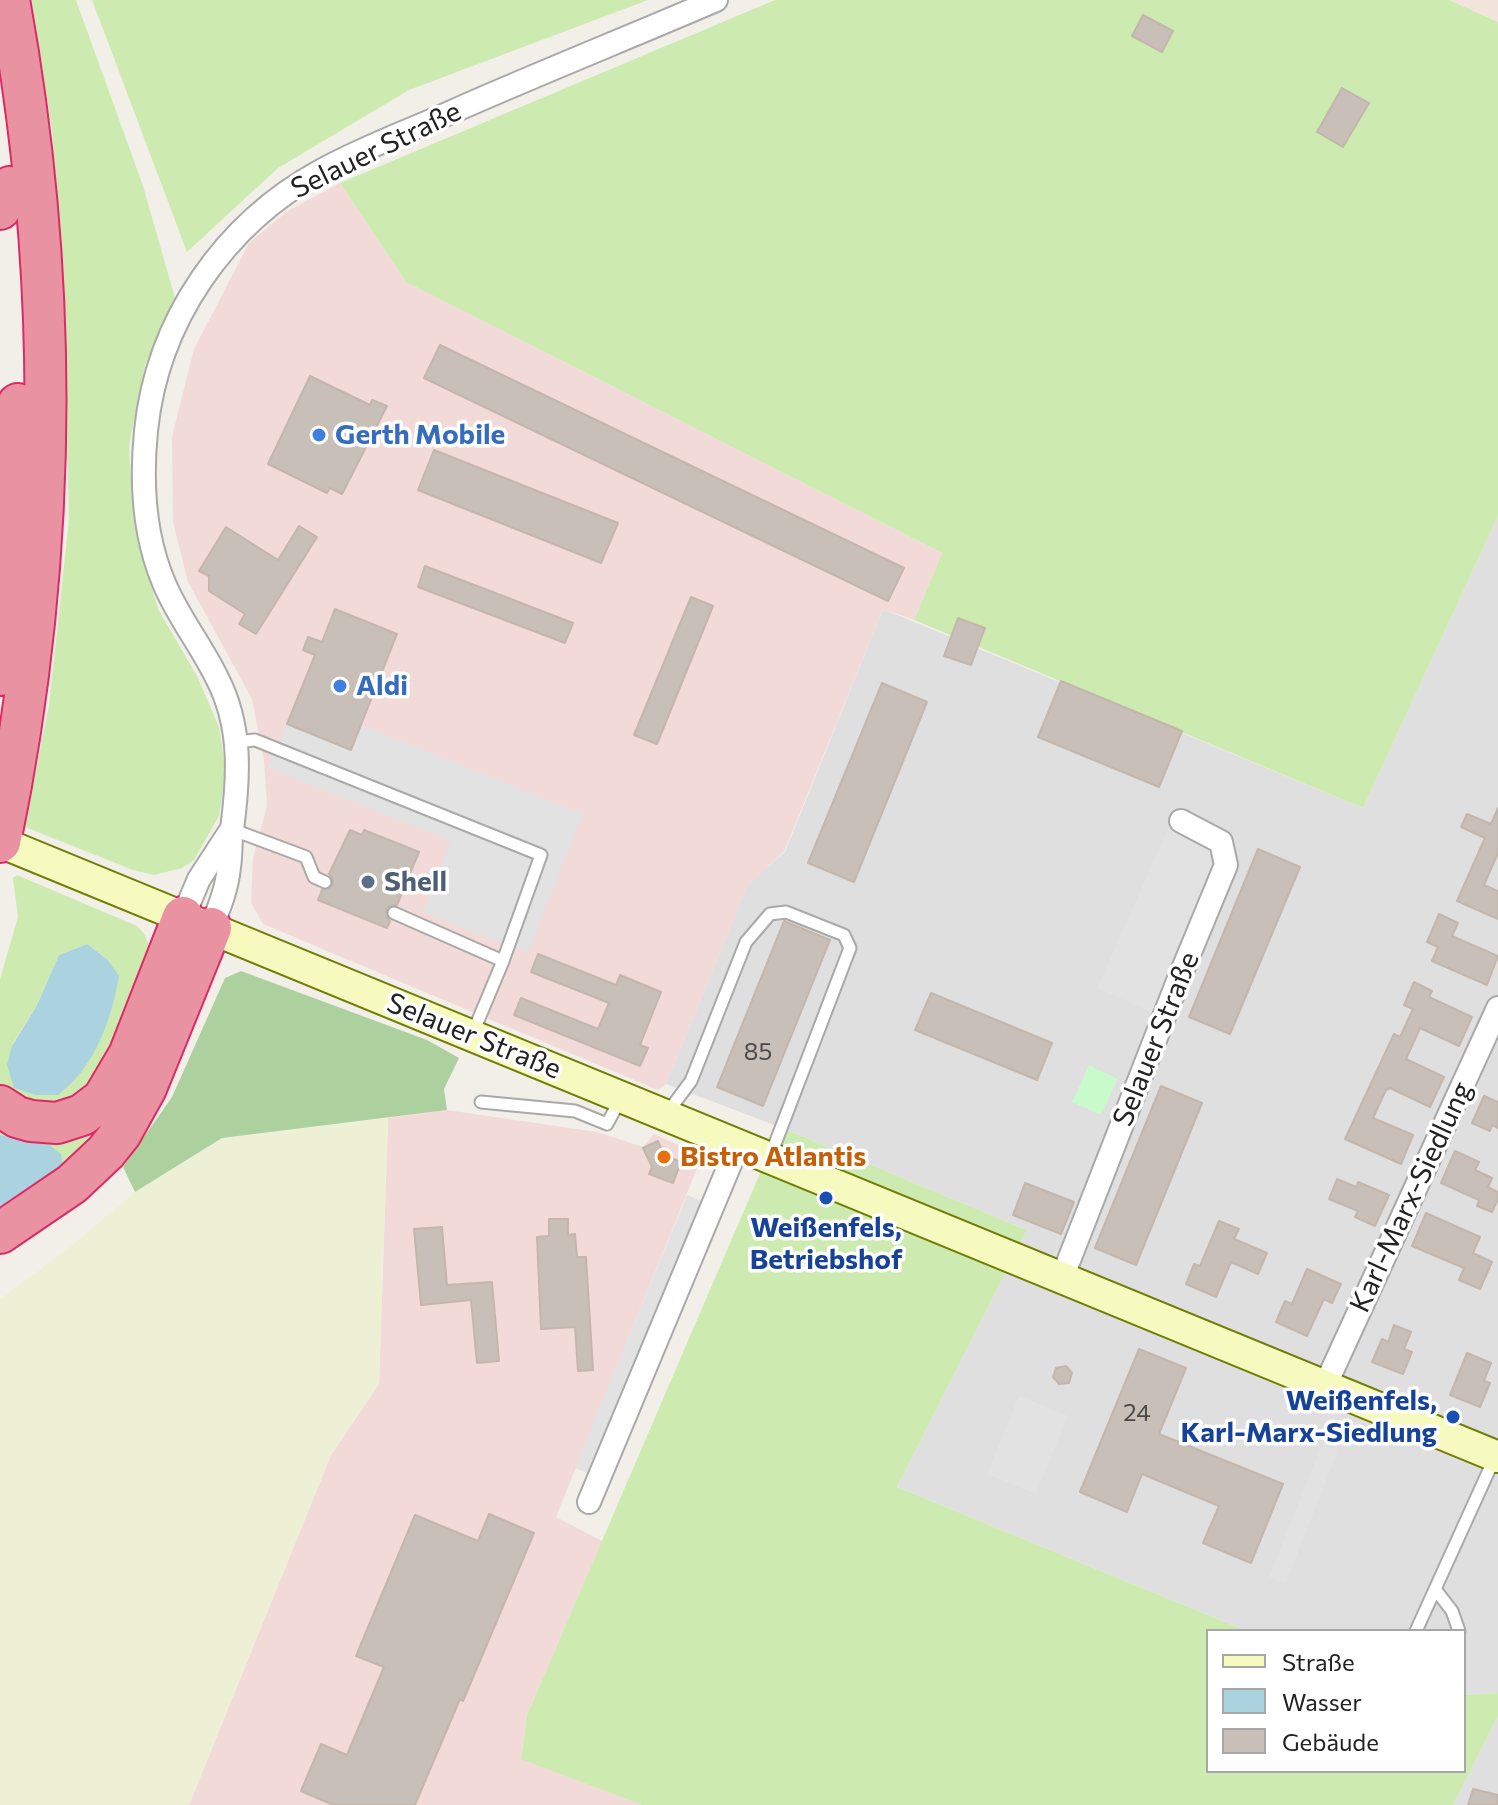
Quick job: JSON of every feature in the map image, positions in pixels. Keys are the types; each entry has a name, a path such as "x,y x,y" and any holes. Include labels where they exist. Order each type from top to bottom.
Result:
{"highway":[{"path":"0,842 29,679 39,590 46,389 35,191 9,0"},
{"path":"0,124 18,388 16,489 0,675"},
{"path":"0,1106 31,1121 57,1123 82,1115 103,1099 197,922"},
{"path":"0,1233 72,1184 121,1133 146,1088 197,922"}],"main road":[{"name":"Selauer Straße","path":"0,842 1497,1457"}],"street":[{"name":"Selauer Straße","path":"197,922 223,899 238,789 235,742 218,678 176,610 162,580 149,528 145,448 154,383 173,327 190,294 232,241 272,202 323,170 716,0"},
{"name":"Selauer Straße","path":"1062,1278 1226,865 1221,842 1181,821"},
{"name":"Karl-Marx-Siedlung","path":"1325,1386 1498,1008"},
{"path":"589,1502 738,1145"}],"lane":[{"path":"235,742 255,740 541,855 503,961 472,1035"},
{"path":"231,829 306,857 314,877 325,882"},
{"path":"665,1115 691,1081 746,942 770,914 786,912 844,935 850,948 770,1158"},
{"path":"394,913 503,961"},
{"path":"481,1102 575,1111 607,1124 622,1097"},
{"path":"1417,1629 1497,1457"},
{"path":"1435,1589 1452,1611 1458,1629"}],"shaded area":[{"path":"1449,0 1498,0 1498,22"},
{"path":"340,183 406,282 942,553 914,620 883,609 784,852 748,885 666,1084 658,1090 263,924 251,903 253,858 267,806 264,761 252,699 188,582 173,522 172,437 194,349 249,243 286,212"},
{"path":"1498,516 1498,1693 1466,1695 1466,1629 1242,1629 897,1487 1027,1230 780,1127 666,1084 748,884 785,852 883,609 1363,808"},
{"path":"287,724 351,749 361,725 583,814 528,953 423,912 451,841 268,768"},
{"path":"1170,824 1219,846 1221,866 1156,1014 1097,988"},
{"path":"447,1110 597,1132 643,1147 654,1134 702,1156 556,1517 602,1541 527,1715 521,1758 642,1805 189,1805 331,1455 379,1384 388,1118"},
{"path":"687,1195 702,1201 590,1474 575,1468"},
{"path":"1019,1396 1068,1416 1036,1494 987,1474"},
{"path":"1322,1444 1338,1450 1286,1583 1269,1577"},
{"path":"1498,1716 1498,1805 1453,1805"}],"green space":[{"path":"31,0 76,0 143,186 175,298 145,365 129,446 134,524 158,609 197,676 219,727 226,772 219,816 194,860 182,868 154,875 133,870 25,827 49,705 69,519 62,268 52,130"},
{"path":"92,0 648,0 409,90 278,168 187,252"},
{"path":"775,0 1449,0 1498,22 1498,516 1363,808 914,620 942,553 406,282 340,183"},
{"path":"17,875 137,926 149,948 150,964 93,1087 58,1108 10,1097 0,1086 0,979 18,917 13,878","holes":["87,944 107,959 12,1045 36,1007 59,955"]},
{"path":"241,971 427,1040 459,1058 444,1089 447,1110 222,1138 135,1192 123,1167 172,1097 225,978"},
{"path":"1089,1065 1118,1079 1101,1115 1072,1102"},
{"path":"112,1108 97,1143 0,1211 12,1136 0,1135 0,1122"},
{"path":"388,1118 379,1384 331,1455 189,1805 0,1805 0,1299 65,1251 135,1192 222,1138"},
{"path":"780,1127 1027,1230 897,1487 1242,1629 1206,1629 1206,1773 1466,1773 1466,1695 1498,1693 1498,1716 1453,1805 642,1805 521,1759 527,1715"}],"water":[{"path":"87,944 107,959 119,976 99,1042 82,1071 58,1095 36,1095 14,1088 7,1065 12,1046 36,1007 59,955"},
{"path":"0,1135 47,1143 61,1154 63,1165 56,1175 0,1211"}],"building":[{"path":"1143,15 1173,31 1162,52 1132,36"},
{"path":"1342,88 1369,103 1343,147 1317,132"},
{"path":"440,345 904,568 888,601 424,378"},
{"name":"Gerth Mobile","path":"310,376 370,405 372,400 387,406 342,494 330,488 327,493 268,464"},
{"path":"434,450 618,523 601,563 418,490"},
{"path":"299,526 317,537 256,634 239,624 245,614 209,591 209,576 199,571 226,527 278,560"},
{"path":"425,566 573,623 565,643 418,587"},
{"path":"691,597 713,606 657,744 634,735"},
{"name":"Aldi","path":"335,609 397,634 351,750 287,724 315,655 303,650 308,637 322,642"},
{"path":"958,618 985,628 971,665 944,656"},
{"path":"1061,681 1182,731 1159,787 1038,737"},
{"path":"882,683 927,702 854,882 808,863"},
{"path":"1498,808 1498,853 1484,885 1498,891 1498,919 1457,901 1485,838 1461,827 1467,814 1491,824"},
{"path":"350,830 362,835 364,830 419,852 397,905 386,910 390,921 387,928 318,900 322,890 332,886 333,880 329,874"},
{"path":"1258,849 1300,867 1230,1034 1189,1017"},
{"path":"1439,914 1458,923 1452,936 1498,956 1487,985 1432,961 1438,947 1427,942"},
{"path":"784,921 830,940 763,1106 717,1087"},
{"path":"538,954 616,985 620,975 661,992 640,1045 648,1048 640,1066 514,1015 521,998 598,1029 609,1003 531,972"},
{"path":"1414,982 1432,991 1429,997 1472,1017 1459,1046 1420,1028 1406,1059 1444,1077 1430,1107 1390,1088 1386,1090 1373,1118 1413,1135 1401,1164 1345,1139 1394,1034 1400,1037 1413,1009 1404,1005"},
{"path":"931,993 1052,1043 1037,1080 915,1030"},
{"path":"1161,1086 1202,1103 1136,1265 1095,1248"},
{"path":"1484,1096 1498,1102 1498,1128 1492,1125 1490,1131 1472,1123"},
{"path":"658,1141 664,1155 681,1162 673,1183 649,1174 652,1167 643,1148"},
{"path":"1455,1151 1479,1162 1475,1170 1492,1178 1488,1187 1498,1192 1498,1199 1492,1212 1477,1206 1479,1200 1441,1183"},
{"path":"1337,1179 1356,1187 1358,1182 1389,1195 1375,1226 1355,1217 1358,1211 1329,1199"},
{"path":"1025,1183 1074,1202 1061,1234 1013,1215"},
{"path":"1426,1213 1480,1237 1473,1253 1492,1262 1480,1289 1459,1280 1464,1268 1412,1246"},
{"path":"549,1219 568,1219 568,1235 575,1234 577,1257 586,1257 593,1370 578,1371 575,1327 541,1329 537,1237 549,1236"},
{"path":"1219,1221 1239,1229 1234,1239 1267,1253 1258,1274 1231,1262 1216,1297 1186,1284 1194,1264 1200,1266"},
{"path":"442,1227 447,1285 492,1282 499,1361 477,1363 471,1300 421,1305 414,1229"},
{"path":"1307,1269 1341,1284 1332,1303 1324,1299 1307,1336 1276,1322 1285,1301 1292,1304"},
{"path":"1394,1325 1411,1332 1404,1349 1412,1352 1403,1374 1372,1362 1382,1339 1388,1342"},
{"path":"1139,1349 1186,1368 1159,1434 1283,1484 1251,1563 1203,1543 1219,1506 1142,1474 1127,1512 1080,1492"},
{"path":"1467,1353 1491,1363 1484,1381 1490,1383 1480,1407 1450,1395"},
{"path":"1066,1366 1072,1373 1069,1383 1059,1384 1053,1377 1056,1368"},
{"path":"489,1514 534,1533 415,1805 333,1805 301,1791 321,1744 347,1755 384,1667 356,1656 415,1515 478,1541"},
{"path":"1473,1789 1498,1795 1498,1805 1468,1805"}],"place":[{"name":"Gerth Mobile","path":"319,435"},
{"name":"Aldi","path":"340,686"},
{"name":"Shell","path":"368,882"},
{"name":"Bistro Atlantis","path":"664,1157"},
{"name":"Weißenfels, Betriebshof","path":"826,1198"},
{"name":"Weißenfels, Karl-Marx-Siedlung","path":"1453,1417"}]}
